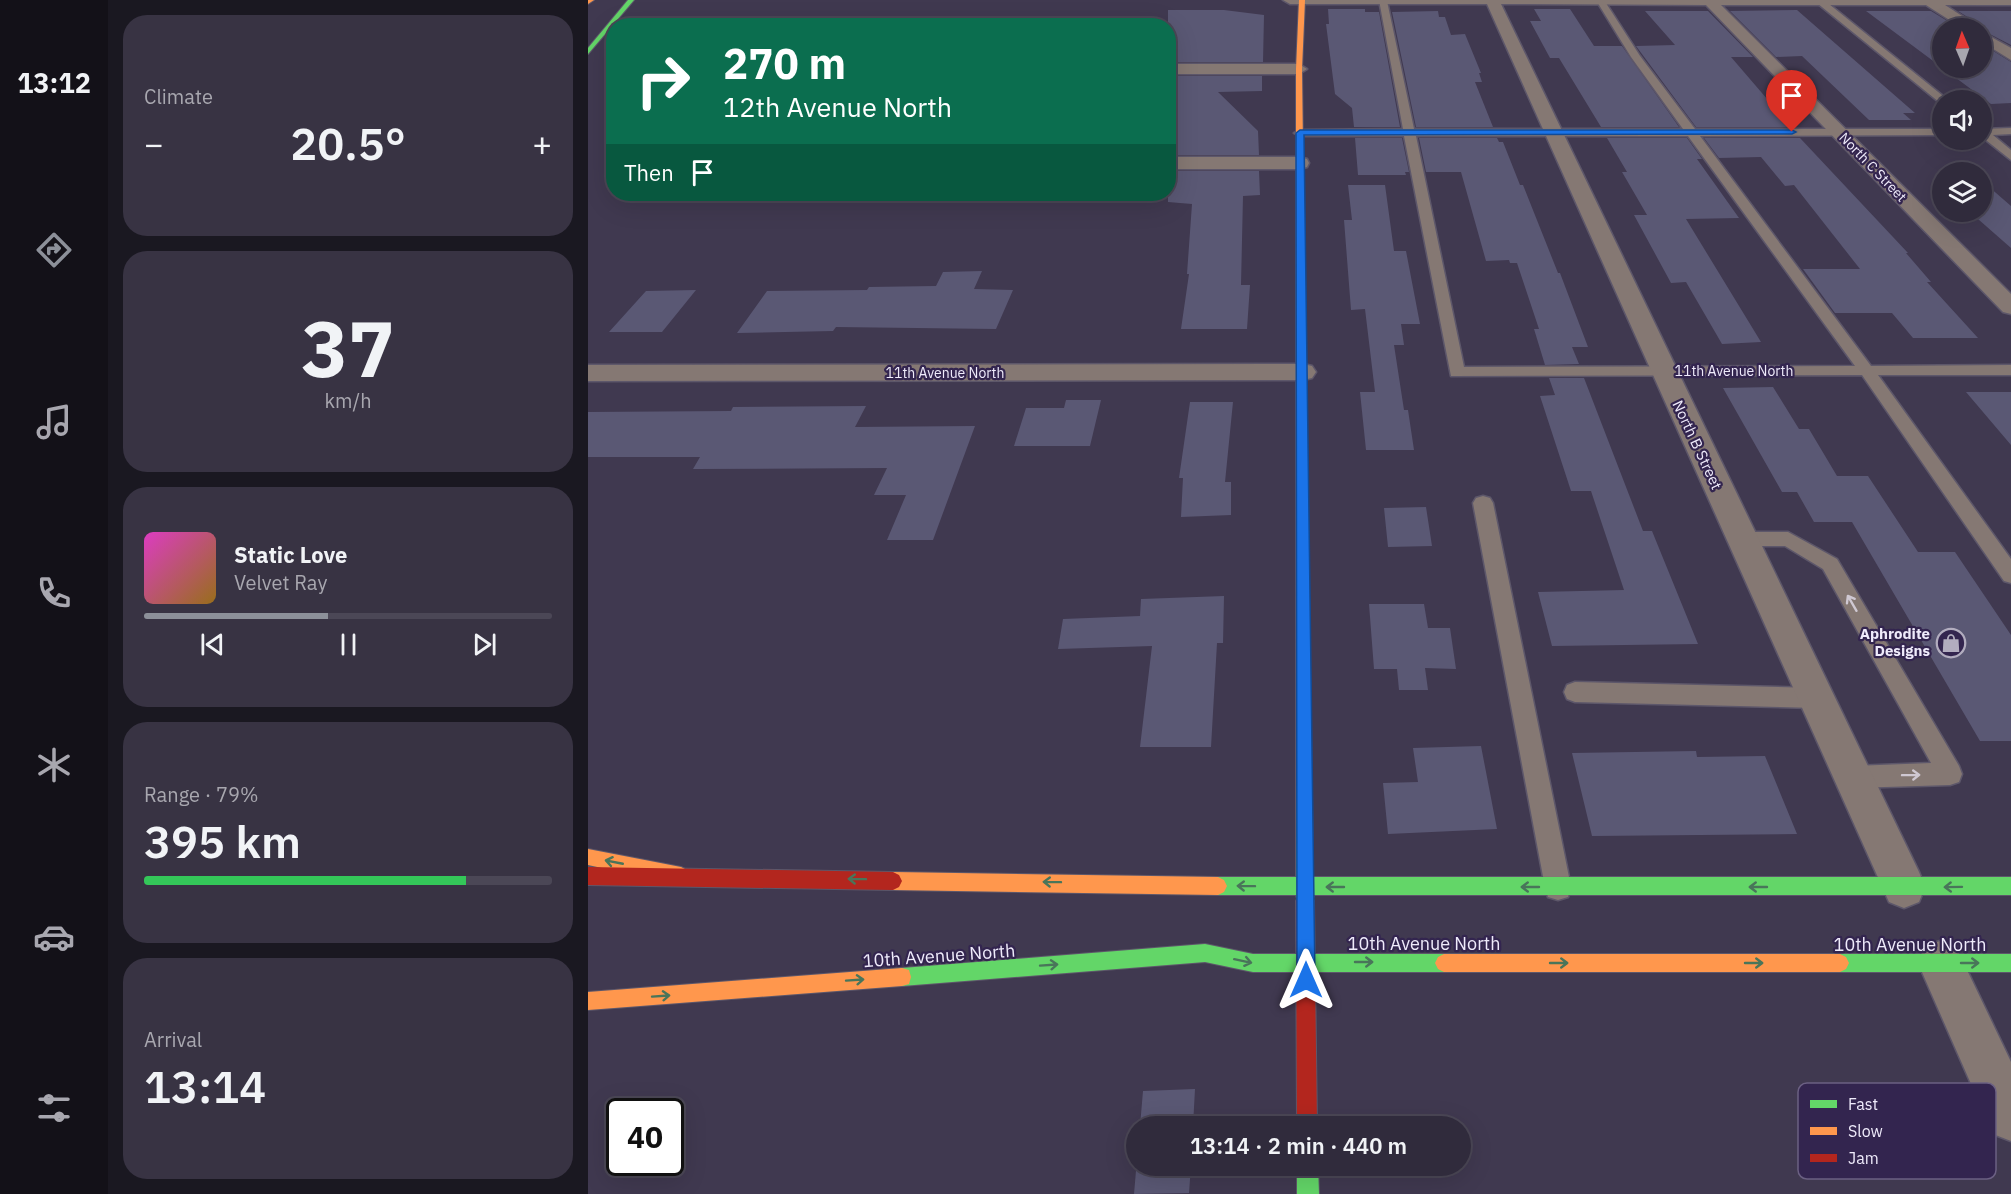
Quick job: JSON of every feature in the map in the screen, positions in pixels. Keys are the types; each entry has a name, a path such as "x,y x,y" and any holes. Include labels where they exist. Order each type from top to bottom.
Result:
{"main road":[{"path":"616,18 631,0"},
{"path":"1302,0 1299,69 1307,1116"},
{"path":"588,52 606,30"},
{"path":"588,857 681,876"},
{"path":"588,876 1305,887 2011,886"},
{"name":"10th Avenue North","path":"588,1001 1205,953 1253,963 2011,963"},
{"path":"1308,1176 1308,1194"}],"street":[{"path":"1290,0 2011,1"},
{"path":"1929,0 1956,18"},
{"name":"North B Street","path":"1492,1 1662,371 1904,887"},
{"name":"North C Street","path":"1710,1 2011,307"},
{"path":"1992,43 2011,55"},
{"path":"1176,69 1299,69"},
{"path":"1176,163 1300,163"},
{"name":"11th Avenue North","path":"588,373 1303,372"},
{"path":"1940,963 1996,1083"},
{"path":"1996,1084 2011,1116"}],"lane":[{"path":"1383,1 1408,133"},
{"path":"1600,1 1636,57 1866,370 2011,575"},
{"path":"1820,1 1932,91"},
{"path":"1300,133 1932,132"},
{"path":"1992,132 2011,132"},
{"name":"11th Avenue North","path":"1408,133 1457,372 2011,370"},
{"path":"1992,140 2011,156"},
{"path":"1483,503 1558,887"},
{"path":"1741,539 1788,539 1830,564 1950,774 1853,777"},
{"path":"1575,692 1815,698"}],"building":[{"path":"1328,9 1365,9 1365,12 1379,12 1400,127 1354,127 1352,108 1335,94 1326,24 1329,24"},
{"path":"1534,9 1570,9 1594,46 1622,46 1679,127 1601,127 1559,58 1550,58 1530,21 1541,21"},
{"path":"1168,10 1224,10 1264,15 1263,62 1176,62 1176,18 1168,18"},
{"path":"1797,10 1915,113 1903,113 1911,120 1869,120 1802,56 1776,57 1730,11"},
{"path":"1438,11 1439,17 1445,17 1451,35 1465,34 1481,73 1479,73 1482,82 1475,82 1493,127 1416,127 1392,12"},
{"path":"1645,11 1708,11 1753,57 1731,57 1787,122 1783,122 1788,127 1696,127 1636,46 1675,45"},
{"path":"1866,11 1931,11 1943,18 1932,18 1932,60"},
{"path":"1958,11 2011,11 2011,45 1992,35 1992,18 1969,18"},
{"path":"1992,50 2011,62 2011,103 1992,104 1992,90 1972,90 1956,78 1992,78"},
{"path":"1176,76 1262,76 1262,91 1218,92 1258,131 1259,155 1176,155"},
{"path":"1355,138 1402,138 1409,172 1405,172 1406,175 1358,175"},
{"path":"1419,138 1497,138 1499,142 1503,142 1558,273 1560,273 1588,347 1572,347 1579,364 1545,365 1534,329 1539,329 1517,263 1510,263 1509,260 1486,261 1461,172 1426,172"},
{"path":"1607,138 1687,138 1702,159 1697,159 1739,218 1686,219 1761,342 1722,344 1686,282 1671,283 1634,215 1647,215 1622,172 1627,172"},
{"path":"1704,138 1800,138 1908,253 1906,253 1931,282 1927,282 1978,338 1913,338 1892,313 1835,313 1803,269 1860,269 1794,185 1785,186 1761,157 1719,158"},
{"path":"1176,171 1259,171 1260,195 1243,196 1241,285 1250,285 1247,329 1181,329 1189,274 1187,274 1192,204 1168,202 1176,201"},
{"path":"1348,185 1385,185 1394,251 1406,251 1420,324 1401,324 1404,345 1394,345 1404,410 1408,410 1414,450 1366,450 1360,392 1375,392 1365,309 1351,310 1344,220 1352,220"},
{"path":"1992,189 2011,206 2011,248 1981,222 1992,222"},
{"path":"982,271 974,289 1013,290 996,329 836,327 833,331 737,333 767,291 867,290 869,287 936,286 943,272"},
{"path":"696,290 662,332 609,332 646,291"},
{"path":"1549,378 1584,378 1643,531 1652,531 1698,644 1552,646 1538,592 1624,590 1591,491 1571,491 1540,396 1555,395"},
{"path":"1773,387 1799,429 1809,429 1837,476 1868,476 1918,552 1955,552 2011,635 2011,741 1980,741 1852,522 1814,522 1797,492 1782,492 1723,388"},
{"path":"1966,392 2011,392 2011,445"},
{"path":"1066,400 1101,400 1090,446 1014,446 1026,408 1064,408"},
{"path":"1190,402 1233,402 1225,482 1231,482 1231,515 1181,517 1183,478 1179,478"},
{"path":"866,406 855,427 975,426 933,540 887,540 906,495 874,495 887,468 693,469 700,457 588,457 588,412 731,411 733,407"},
{"path":"1426,507 1432,546 1388,547 1384,508"},
{"path":"1224,596 1223,643 1217,643 1211,747 1140,747 1152,646 1058,649 1063,619 1140,616 1141,599"},
{"path":"1369,604 1424,604 1428,628 1450,628 1456,669 1425,668 1428,690 1399,690 1397,669 1374,669"},
{"path":"1481,746 1497,829 1388,834 1383,783 1418,782 1413,748"},
{"path":"1696,751 1697,757 1765,756 1797,834 1592,836 1572,753"},
{"path":"1195,1089 1194,1116 1141,1116 1143,1091"},
{"path":"1136,1176 1190,1176 1189,1193 1134,1194"}],"traffic: fast":[{"path":"616,18 631,0"},
{"path":"588,52 606,30"},
{"path":"1301,384 1305,901"},
{"path":"1218,886 2011,886"},
{"path":"902,977 1205,953 1253,963 1444,963"},
{"path":"1840,963 2011,963"},
{"path":"1308,1176 1308,1194"}],"traffic: slow":[{"path":"1301,384 1299,69 1302,0"},
{"path":"588,857 681,876"},
{"path":"893,881 1218,886"},
{"path":"1444,963 1840,963"},
{"path":"588,1001 902,977"}],"traffic: jam":[{"path":"588,876 893,881"},
{"path":"1305,901 1307,1116"}],"place":[{"name":"Aphrodite Designs","path":"1951,643"}],"route":[{"path":"1306,980 1300,133 1792,132"}]}
